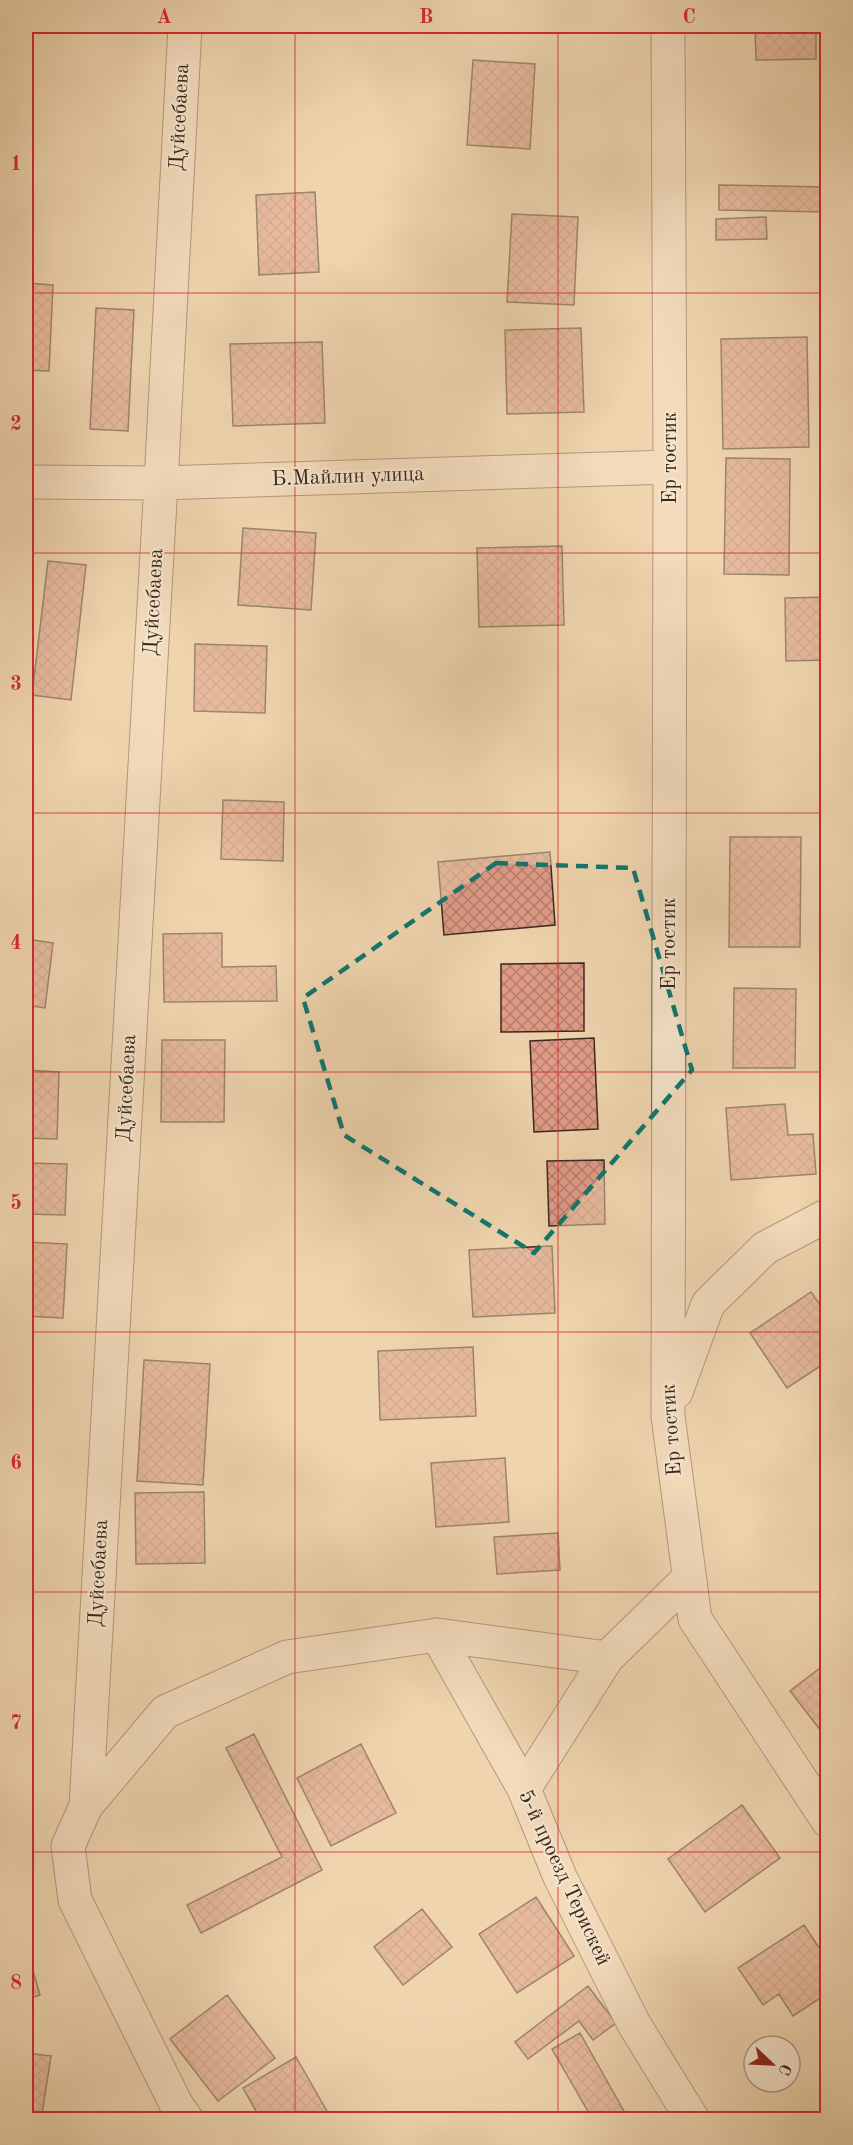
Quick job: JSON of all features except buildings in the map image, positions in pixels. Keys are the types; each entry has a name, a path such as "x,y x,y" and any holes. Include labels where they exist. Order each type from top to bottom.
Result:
{"street":[{"name":"Дуйсебаева","path":"172,2114 75,1900 69,1846 86,1806 185,26"},
{"name":"Ер тостик","path":"668,26 670,467 668,1416 695,1619 828,1821"},
{"name":"Б.Майлин улица","path":"26,482 161,483 670,467"},
{"path":"668,1416 708,1304 765,1248 828,1215"},
{"path":"524,1789 607,1658 689,1578"},
{"path":"86,1806 165,1712 287,1657 437,1635 607,1658"},
{"name":"5-й проезд Терискей","path":"437,1635 524,1789 560,1876 634,2024 693,2120"}],"highlighted area":[{"path":"496,863 633,868 692,1070 534,1253 344,1135 303,998"}]}
